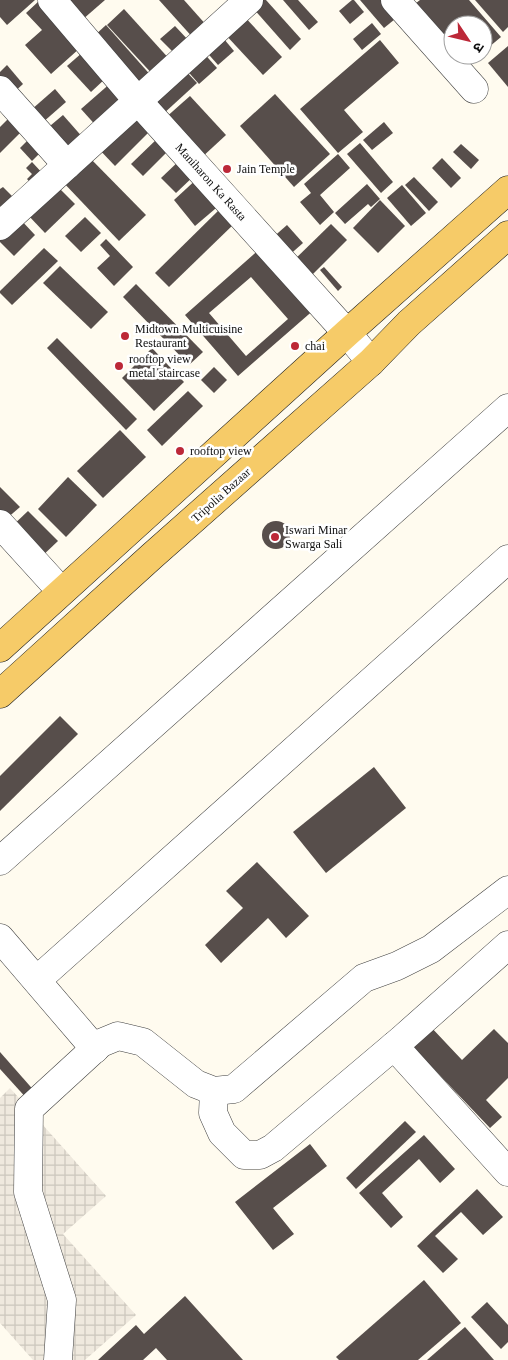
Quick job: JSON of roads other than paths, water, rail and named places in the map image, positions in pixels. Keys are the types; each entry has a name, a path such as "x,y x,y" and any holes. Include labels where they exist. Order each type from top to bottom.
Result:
{"main road":[{"path":"0,648 347,333 508,190"},
{"name":"Tripolia Bazaar","path":"0,694 370,362 409,323 508,235"}],"street":[{"name":"Maniharon Ka Rasta","path":"52,0 137,100 347,333 370,362"},
{"path":"0,226 249,0"},
{"path":"395,0 474,89"},
{"path":"0,90 67,165"},
{"path":"0,861 508,408"},
{"path":"0,524 61,592"},
{"path":"37,980 508,559"},
{"path":"58,1360 62,1300 28,1192 29,1109 101,1043 118,1036 143,1042 196,1084 214,1091 234,1090 364,978 397,966 431,949 508,890"},
{"path":"0,938 95,1049"},
{"path":"214,1091 213,1113 222,1133 244,1155 260,1155 272,1148 394,1046 508,945"},
{"path":"394,1046 508,1172"}],"place":[{"name":"Jain Temple","path":"227,169"},
{"name":"Midtown Multicuisine Restaurant","path":"125,336"},
{"name":"chai","path":"295,346"},
{"name":"rooftop view metal staircase","path":"119,366"},
{"name":"rooftop view","path":"180,451"},
{"name":"Iswari Minar Swarga Sali","path":"275,537"}]}
